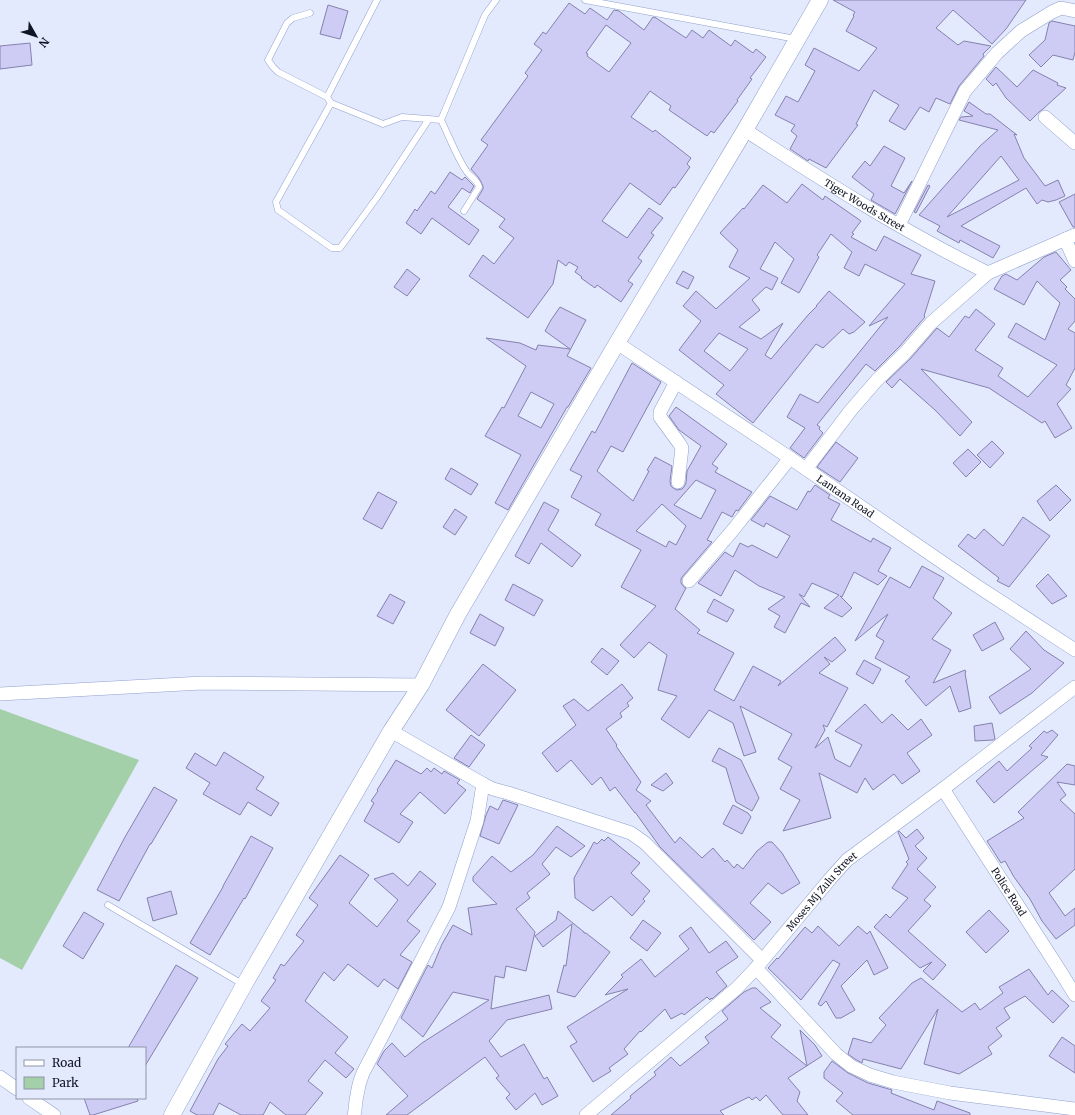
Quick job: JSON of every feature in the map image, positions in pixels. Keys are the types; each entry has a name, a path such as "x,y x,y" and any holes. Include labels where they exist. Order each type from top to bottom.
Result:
{"street":[{"path":"172,1115 244,985 391,731 421,685 458,614 617,343 745,130 820,0"},
{"path":"899,226 965,91 974,80 997,53 1021,31 1061,8 1075,11"},
{"path":"1045,117 1075,143"},
{"name":"Tiger Woods Street","path":"745,130 899,226 949,254 988,273"},
{"path":"806,469 851,410 877,380 905,353 931,323 988,273 1070,237 1075,261"},
{"name":"Lantana Road","path":"617,343 790,458 974,584 1075,650"},
{"path":"676,382 660,412 660,417 680,442 682,448 678,482"},
{"path":"689,581 733,530 790,458"},
{"path":"0,694 202,683 421,685"},
{"name":"Moses Mj Zulu Street","path":"586,1115 737,988 847,860 943,789 1075,687"},
{"path":"391,731 493,789 544,804 631,833 645,843 759,964 836,1054 851,1066 870,1075 893,1082 950,1093 1075,1109"},
{"path":"354,1115 358,1087 363,1073 449,907 477,820 483,784"},
{"name":"Police Road","path":"943,789 1075,995"},
{"path":"0,1077 16,1088"},
{"path":"30,1099 54,1115"}],"lane":[{"path":"328,97 377,0"},
{"path":"464,211 479,187 479,184 463,166 441,120 485,15 496,0"},
{"path":"585,0 798,39"},
{"path":"310,13 293,18 287,22 268,60 272,68 328,97 331,103 383,124 402,117 441,120"},
{"path":"331,103 276,202 278,210 332,248 340,248 378,196 429,119"},
{"path":"108,905 244,985"}],"green space":[{"path":"0,709 139,760 22,970 0,958"}],"building":[{"path":"833,0 1026,0 1006,29 992,44 953,10 936,28 958,45 964,41 991,46 983,54 984,56 959,86 950,104 936,98 929,112 920,107 905,130 889,121 899,105 874,90 856,124 858,125 826,168 809,159 808,161 790,149 797,136 791,131 795,125 775,115 786,96 798,102 815,71 805,65 814,48 859,71 877,48 846,31 855,12"},
{"path":"569,3 585,14 590,8 607,20 614,10 619,11 644,30 653,17 686,38 692,30 703,38 709,30 731,46 735,40 753,53 756,49 766,57 750,78 752,79 737,100 738,101 714,133 711,131 707,136 669,110 671,106 650,91 631,117 653,132 655,130 691,158 687,164 690,167 675,188 673,187 660,205 630,183 602,221 627,238 649,208 663,218 651,233 654,235 638,258 642,261 628,281 633,284 621,302 597,285 595,288 581,278 582,277 575,272 578,267 569,262 566,266 558,260 553,284 528,318 469,276 483,255 494,264 514,238 499,227 505,219 477,199 483,189 483,186 479,178 471,169 488,145 481,140 528,76 525,73 542,50 534,44 543,32 546,34","holes":["606,25 631,43 609,72 587,56 588,54 586,53"]},
{"path":"328,5 348,11 340,39 320,34"},
{"path":"1052,21 1075,26 1075,52 1073,60 1053,55 1041,67 1029,55 1045,40 1049,23"},
{"path":"30,43 32,65 0,69 0,46"},
{"path":"996,67 1017,87 1033,70 1058,83 1057,85 1066,88 1030,121 1006,98 996,83 993,86 986,79"},
{"path":"969,102 986,114 990,114 1017,135 1014,134 1024,158 1045,186 1058,180 1065,196 1048,202 1042,200 1037,204 1026,188 961,226 1000,246 993,258 960,240 959,243 937,231 940,226 919,215 980,146 998,130 959,120 961,117 973,116 964,111","holes":["1001,156 1019,180 947,217"]},
{"path":"884,146 905,158 891,186 904,193 912,181 895,214 871,200 874,194 852,177 865,161 870,166"},
{"path":"450,172 462,180 465,177 474,186 470,193 462,188 448,207 479,230 469,245 432,218 421,234 406,223 415,209 417,211 431,191 435,194"},
{"path":"802,184 823,200 825,196 861,221 852,233 854,234 851,237 876,251 884,236 921,255 911,274 935,281 924,316 925,317 899,347 875,371 866,364 817,425 823,433 804,458 790,448 805,428 787,417 800,394 818,403 888,317 869,326 905,284 865,264 859,276 844,268 852,252 831,234 817,255 819,257 799,293 781,283 794,259 775,242 760,269 778,278 772,290 766,287 752,300 760,310 739,327 761,339 783,323 765,355 771,359 829,291 865,322 854,332 849,334 843,329 823,348 816,344 753,423 716,394 724,385 679,350 701,321 683,306 696,291 716,309 750,278 729,267 738,250 720,233 743,208 744,209 763,185 787,203","holes":["719,333 748,349 730,371 704,351"]},
{"path":"928,185 930,186 916,213 914,212"},
{"path":"1075,194 1075,227 1073,227 1059,202"},
{"path":"1056,252 1071,270 1060,280 1067,287 1065,289 1075,299 1075,321 1068,329 1075,333 1075,368 1066,385 1071,389 1057,404 1072,428 1055,438 1045,421 1042,423 989,388 921,369 972,422 960,436 935,410 900,379 892,388 886,382 911,358 937,328 949,337 965,316 969,318 976,309 995,324 975,350 1003,368 998,376 1028,397 1057,365 1008,337 1016,323 1045,340 1060,303 1037,281 1024,305 994,289 1002,276 1006,274 1017,280 1044,257"},
{"path":"407,269 420,279 407,296 394,287"},
{"path":"683,271 694,277 688,289 676,283"},
{"path":"560,307 586,320 567,356 591,368 508,510 495,503 521,455 485,436 502,407 504,408 526,366 486,338 520,343 536,350 538,345 570,349 545,331","holes":["531,392 554,404 541,428 518,416"]},
{"path":"632,363 661,382 623,452 611,446 597,471 633,501 649,471 647,470 655,457 672,466 670,481 671,486 677,490 682,489 686,483 687,471 701,446 679,430 669,416 676,407 727,444 712,464 718,468 715,472 752,492 738,511 736,510 732,517 722,512 707,540 712,542 681,579 681,583 686,588 675,609 700,630 697,633 734,653 714,690 734,701 753,666 781,681 778,686 835,637 846,650 832,662 824,657 830,664 819,673 848,688 827,727 823,725 825,730 815,748 828,737 835,759 850,767 862,745 835,731 865,704 882,723 892,714 908,730 921,719 932,735 907,753 920,771 902,784 894,774 873,790 865,778 857,793 819,773 831,818 783,831 800,800 780,789 792,767 778,759 792,734 740,706 756,752 744,756 733,723 709,710 689,738 661,719 677,696 658,690 667,655 649,642 634,658 620,645 656,606 621,587 641,550 595,525 601,514 571,497 582,476 570,470 592,431 595,433","holes":["696,480 716,490 701,519 674,505","662,504 686,526 676,545 669,541 666,547 636,531"]},
{"path":"992,441 1004,453 990,468 977,455"},
{"path":"836,442 858,458 840,482 817,467"},
{"path":"968,449 981,462 966,477 953,463"},
{"path":"451,468 478,484 471,495 445,479"},
{"path":"815,485 830,495 828,498 840,504 831,520 871,542 873,538 891,548 878,571 887,576 878,585 854,572 842,597 840,596 852,608 842,617 824,608 839,595 812,583 804,597 799,594 810,607 801,603 785,633 774,627 780,616 768,609 785,597 759,586 735,570 721,596 698,583 725,552 733,557 740,543 748,547 752,545 777,558 790,536 766,523 764,527 751,520 770,496 797,510 808,491 810,492"},
{"path":"1056,485 1071,500 1050,521 1037,501"},
{"path":"378,492 397,502 382,529 363,519"},
{"path":"544,502 559,510 548,530 581,555 572,567 541,543 529,564 515,556"},
{"path":"455,509 467,517 455,535 443,527"},
{"path":"1023,517 1050,536 1009,587 997,581 999,578 958,546 968,534 975,539 984,529 1003,546"},
{"path":"922,566 944,578 933,598 952,613 932,639 951,650 933,683 965,670 971,708 959,712 950,686 926,706 905,681 910,677 875,658 884,641 876,636 888,614 855,641 890,577 910,588"},
{"path":"1048,574 1067,596 1052,604 1036,586"},
{"path":"513,584 543,600 534,616 505,600"},
{"path":"390,594 405,602 393,624 377,616"},
{"path":"714,599 734,610 727,622 707,612"},
{"path":"480,614 504,628 495,646 470,633"},
{"path":"995,622 1004,639 982,651 973,635"},
{"path":"1026,631 1044,650 1064,663 1032,693 1000,714 989,697 1031,669 1010,649"},
{"path":"602,648 619,661 607,675 591,662"},
{"path":"864,660 881,669 873,684 856,674"},
{"path":"483,664 516,690 479,736 446,710"},
{"path":"622,684 633,698 627,703 629,706 620,713 622,717 606,729 641,782 636,790 651,801 646,805 675,843 680,837 702,858 713,848 725,862 727,860 734,868 737,864 743,869 757,851 768,842 772,842 782,853 800,883 782,894 768,883 750,903 771,922 754,940 660,847 615,787 610,791 601,777 592,785 571,760 557,772 542,753 576,725 563,706 574,699 588,711"},
{"path":"992,723 995,739 975,741 974,726"},
{"path":"1052,730 1058,735 1041,755 1048,757 994,803 976,781 999,761 1007,771 1032,748 1029,746 1044,731 1047,733"},
{"path":"471,735 485,745 469,767 454,758"},
{"path":"719,748 741,760 759,798 752,811 736,802 726,768 712,761"},
{"path":"224,752 264,777 256,789 279,803 271,816 248,802 240,815 203,794 210,783 186,768 195,753 216,766"},
{"path":"396,760 421,774 427,768 431,772 434,768 442,774 444,771 460,780 457,783 466,790 445,814 420,792 400,814 413,822 399,843 364,821 374,803 371,801"},
{"path":"1067,764 1075,766 1075,785 1057,782 1066,795 1060,800 1075,814 1075,869 1049,893 1065,916 1075,908 1075,925 1056,939 1042,921 1030,899 1014,877 1005,861 1001,863 987,841 1024,818 1018,812"},
{"path":"666,773 673,783 663,791 651,785"},
{"path":"154,787 177,800 150,844 119,901 97,890"},
{"path":"503,800 518,805 499,844 480,836 490,806 498,810"},
{"path":"733,805 748,813 751,817 742,834 723,824"},
{"path":"557,826 585,846 571,857 556,847 542,864 550,874 527,893 530,898 516,909 535,932 526,971 506,966 504,978 495,976 491,1009 549,995 552,1009 507,1020 489,1041 501,1057 524,1044 544,1079 547,1077 558,1096 542,1105 535,1093 516,1110 506,1098 510,1094 496,1078 499,1076 485,1057 407,1115 386,1115 408,1096 377,1064 384,1051 392,1043 405,1057 422,1043 489,1000 453,992 423,1037 401,1018 428,965 432,968 442,944 453,925 472,935 468,908 497,904 473,881 473,877 492,856 511,872 533,855"},
{"path":"917,829 924,838 915,846 927,858 917,869 936,887 924,900 931,906 908,931 946,965 933,980 923,971 932,962 920,968 874,927 886,914 890,918 908,898 892,888 908,864 906,862 909,859 898,832 899,831 906,838"},
{"path":"251,836 273,848 245,899 244,898 210,955 190,943"},
{"path":"608,837 640,863 631,873 650,891 643,899 645,901 632,916 611,896 593,911 575,898 574,878 594,842 597,844 602,839 604,841"},
{"path":"340,855 369,875 349,903 377,927 398,900 374,879 393,873 408,886 420,871 436,884 407,921 420,931 400,955 412,962 398,989 384,979 378,987 348,964 334,981 324,972 305,1001 348,1037 335,1053 354,1069 346,1078 325,1060 308,1081 323,1093 305,1115 286,1115 270,1102 263,1115 241,1115 219,1103 213,1115 197,1115 190,1111 218,1059 228,1046 225,1044 242,1024 250,1031 270,1008 261,1001 276,980 273,978 281,964 284,966 304,941 296,935 318,905 309,898"},
{"path":"171,891 177,914 153,921 147,898"},
{"path":"989,910 1009,931 986,953 966,932"},
{"path":"558,911 610,952 575,997 557,992 564,965 566,966 572,924 543,947 535,936 556,920"},
{"path":"84,912 104,924 83,959 63,946"},
{"path":"643,920 661,933 647,951 630,938"},
{"path":"818,926 839,946 858,926 867,934 870,931 888,968 874,975 867,960 841,986 855,1010 841,1018 836,1018 826,1001 821,1006 818,1004 840,964 833,960 801,1000 768,968 777,958 778,959 805,927 812,933"},
{"path":"691,927 709,953 726,941 738,957 716,972 727,986 712,999 711,998 710,1000 707,997 684,1015 682,1013 671,1019 665,1009 641,1032 640,1031 624,1049 628,1054 609,1068 611,1071 593,1082 570,1046 577,1042 567,1027 628,989 605,995 623,977 621,975 641,959 655,977 689,949 679,936"},
{"path":"176,965 198,978 146,1064 146,1047 129,1047"},
{"path":"1029,969 1048,995 1052,990 1069,1006 1053,1023 1025,996 1004,1008 1010,1018 996,1028 1002,1036 988,1047 992,1054 959,1074 924,1064 938,1009 901,1069 863,1059 862,1063 848,1054 853,1038 871,1043 886,1025 879,1018 912,983 921,978 962,1012 975,1003 980,1010 1003,993 999,987"},
{"path":"752,988 756,988 771,1002 760,1008 781,1025 771,1037 807,1066 788,1078 800,1092 797,1101 808,1115 783,1115 766,1095 760,1101 756,1097 752,1100 749,1097 720,1111 724,1115 611,1115 631,1098 630,1096 656,1075 654,1072 671,1057 680,1066 709,1043 705,1037 728,1019 722,1011 744,992"},
{"path":"800,1030 815,1045 822,1056 807,1066"},
{"path":"1062,1037 1075,1046 1075,1073 1049,1056"},
{"path":"832,1061 848,1073 868,1083 892,1090 891,1093 934,1110 937,1101 970,1113 970,1115 853,1115 836,1101 843,1093 824,1078 824,1072"},
{"path":"84,1099 137,1099 138,1101 93,1115 90,1115"}]}
